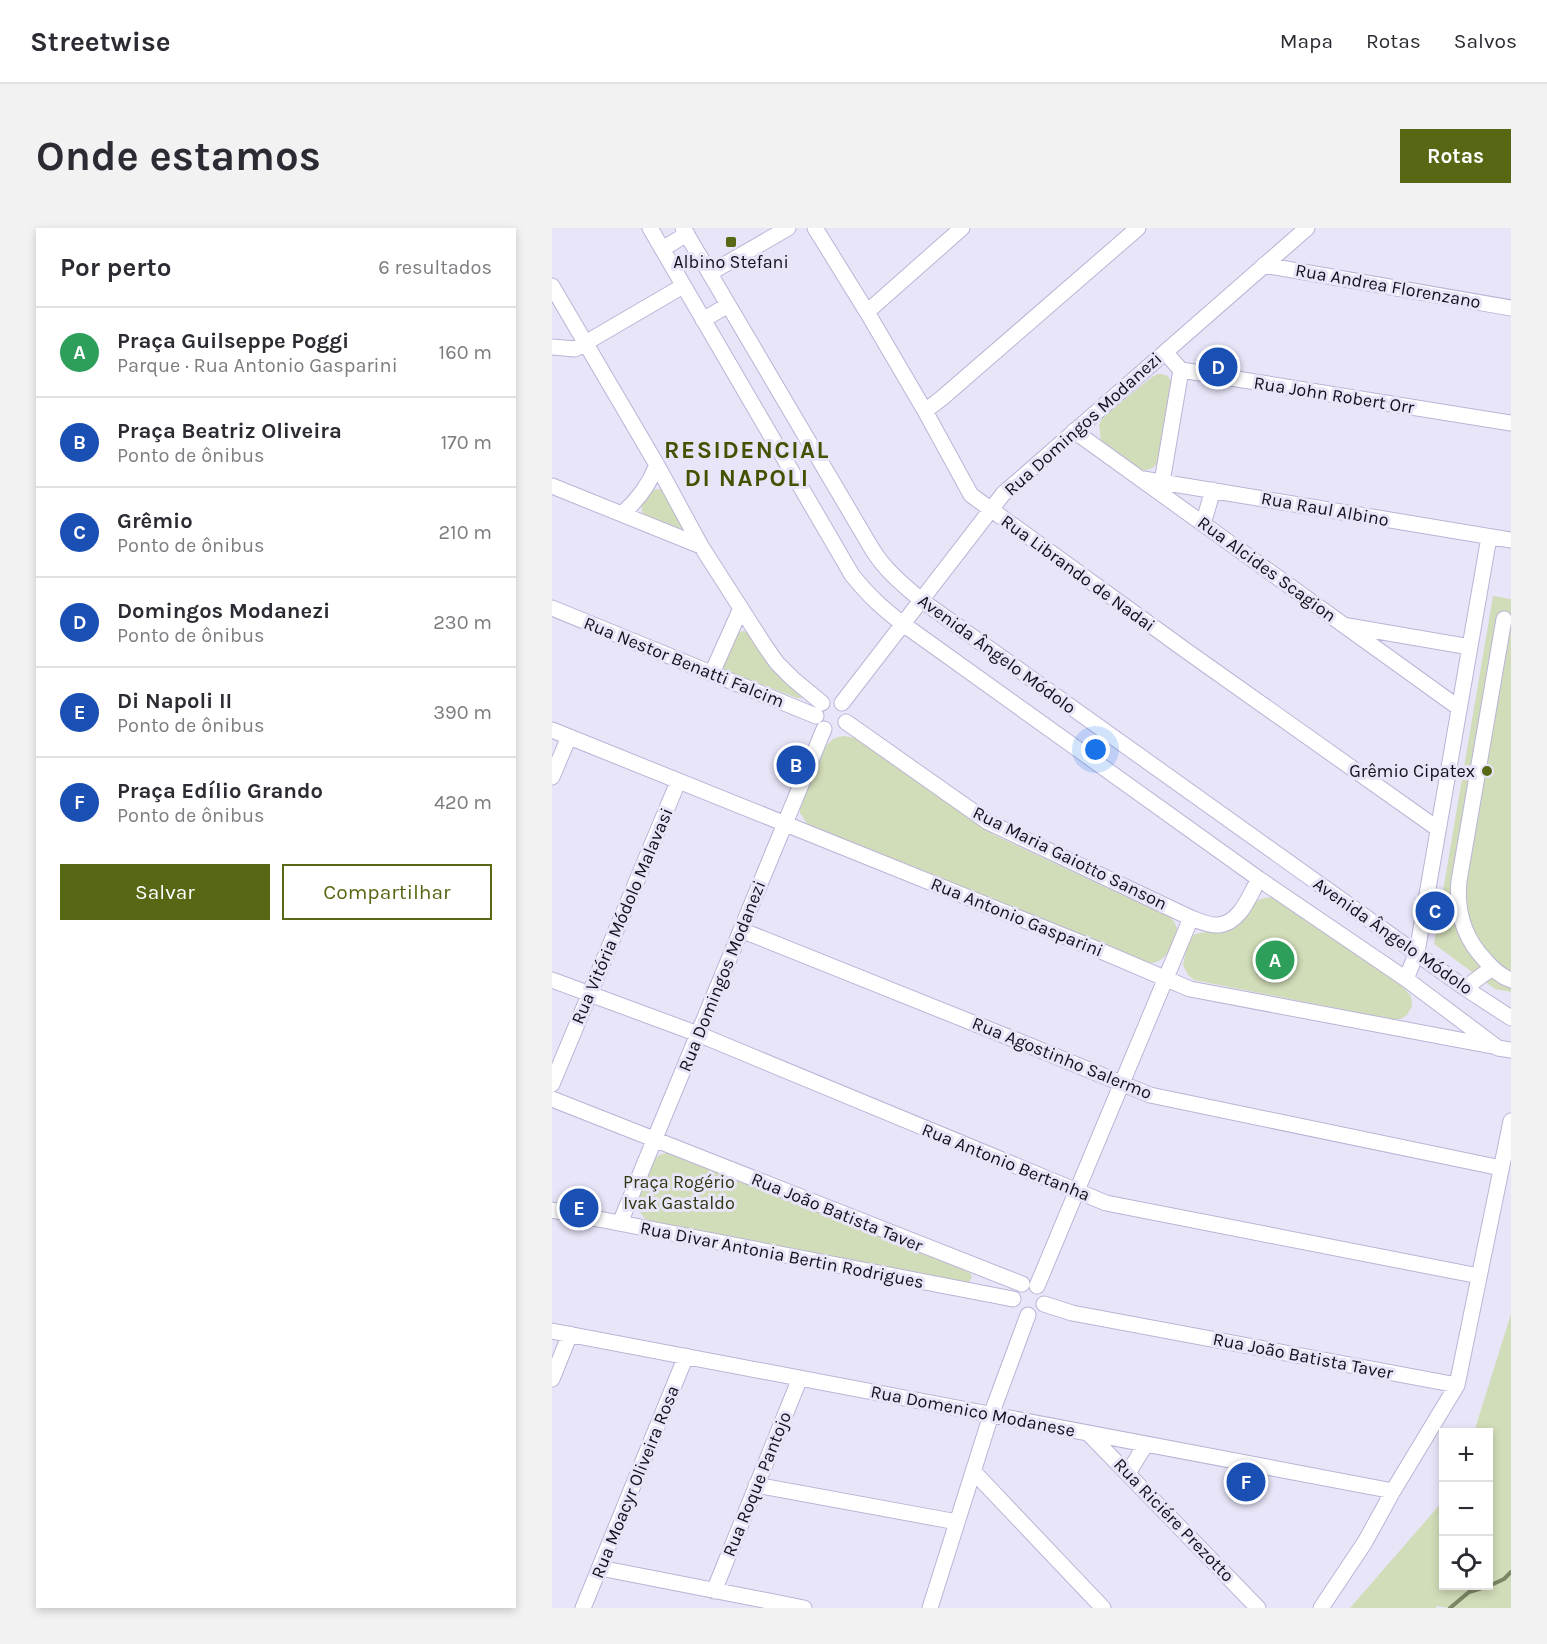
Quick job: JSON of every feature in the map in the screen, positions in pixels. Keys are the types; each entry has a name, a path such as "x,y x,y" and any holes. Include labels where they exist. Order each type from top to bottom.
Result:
{"street":[{"name":"Avenida Ângelo Módolo","path":"650,228 852,575 868,595 903,624 1259,879 1504,1049"},
{"path":"710,273 788,228"},
{"name":"Rua Librando de Nadai","path":"815,228 925,411 971,495 1438,829"},
{"path":"867,312 962,228"},
{"path":"925,411 1138,228"},
{"name":"Rua Domingos Modanezi","path":"842,703 1003,494 1307,228"},
{"name":"Avenida Ângelo Módolo","path":"685,231 881,564 891,575 921,600 1465,988 1511,1018"},
{"path":"662,249 685,231"},
{"name":"Rua Andrea Florenzano","path":"1264,265 1511,308"},
{"path":"552,286 657,465 701,546 777,663 793,680 821,716 834,731 846,722 847,712 842,703 832,699 821,716"},
{"path":"552,346 575,349 682,286"},
{"path":"703,320 728,305"},
{"path":"1162,482 1181,370 1165,352"},
{"name":"Rua John Robert Orr","path":"1181,370 1511,423"},
{"name":"Rua Alcides Scagion","path":"1074,431 1459,708"},
{"path":"622,514 646,487 657,465"},
{"name":"Rua Raul Albino","path":"1140,478 1511,540"},
{"path":"552,486 701,546"},
{"path":"1203,524 1213,490"},
{"path":"1406,979 1417,952 1489,537"},
{"name":"Rua Nestor Benatti Falcim","path":"552,608 821,716"},
{"path":"711,673 741,608"},
{"path":"1504,619 1457,897 1462,924 1477,952 1501,976 1511,980"},
{"path":"1345,626 1470,646"},
{"name":"Rua Domingos Modanezi","path":"620,1223 785,824 821,716"},
{"name":"Rua Maria Gaiotto Sanson","path":"846,722 988,822 1191,918 1218,925 1229,921 1239,914 1259,879"},
{"name":"Rua Antonio Gasparini","path":"552,730 1190,989 1504,1049"},
{"path":"552,777 568,737"},
{"name":"Rua Vitória Módolo Malavasi","path":"552,1084 678,782"},
{"path":"1030,1285 1044,1294 1044,1304 1038,1312 1028,1315 1019,1312 1014,1304 1012,1299 1015,1291 1030,1285 1077,1191 1191,918"},
{"name":"Rua Agostinho Salermo","path":"741,930 1150,1095 1501,1168"},
{"path":"1465,988 1492,968"},
{"name":"Rua Antonio Bertanha","path":"552,980 698,1034 1106,1203 1479,1276"},
{"name":"Rua João Batista Taver","path":"552,1099 979,1268 1030,1285"},
{"path":"1321,1608 1365,1542 1457,1385 1511,1121"},
{"name":"Rua Divar Antonia Bertin Rodrigues","path":"552,1210 1012,1299"},
{"path":"974,1292 979,1268"},
{"name":"Rua João Batista Taver","path":"1044,1304 1072,1312 1457,1385"},
{"path":"934,1605 991,1414 1028,1315"},
{"name":"Rua Domenico Modanese","path":"552,1331 1394,1491"},
{"path":"552,1379 570,1334"},
{"name":"Rua Moacyr Oliveira Rosa","path":"584,1608 686,1356"},
{"name":"Rua Roque Pantojo","path":"714,1591 800,1378"},
{"name":"Rua Riciére Prezotto","path":"1089,1433 1258,1608"},
{"path":"1128,1473 1146,1444"},
{"path":"973,1471 1103,1608"},
{"path":"756,1485 957,1522"},
{"path":"600,1568 804,1608"}],"green space":[{"path":"1158,374 1167,376 1172,383 1158,463 1150,469 1140,470 1101,441 1099,425 1102,418"},
{"path":"661,489 665,492 685,531 643,514 642,504 651,490"},
{"name":"Grêmio Cipatex","path":"1493,596 1511,599 1511,992 1495,989 1434,944"},
{"path":"747,632 772,668 802,698 724,670 738,633"},
{"path":"843,736 862,741 992,834 1170,917 1176,924 1177,930 1170,949 1156,962 1141,961 808,825 800,813 800,804 817,762 826,747 837,737"},
{"path":"1272,897 1403,987 1411,996 1412,1006 1407,1015 1401,1019 1391,1019 1194,980 1188,975 1183,965 1188,942 1193,935 1235,926 1245,918 1255,903"},
{"name":"Praça Rogério Ivak Gastaldo","path":"672,1152 966,1271 972,1277 969,1282 965,1283 648,1222 639,1208 641,1189 654,1160 662,1154"},
{"path":"1511,1314 1511,1608 1437,1606 1436,1608 1350,1608 1439,1506 1439,1590 1493,1590 1493,1428 1475,1428"}],"waterway":[{"path":"1450,1608 1469,1592 1504,1579 1511,1572"}],"place":[{"name":"Albino Stefani","path":"731,242"},
{"name":"Domingos Modanezi","path":"1218,367"},
{"name":"Praça Beatriz Oliveira","path":"796,765"},
{"name":"Grêmio Cipatex","path":"1487,771"},
{"name":"Grêmio","path":"1435,911"},
{"name":"Praça Guilseppe Poggi","path":"1275,960"},
{"name":"Di Napoli II","path":"579,1208"},
{"name":"Praça Edílio Grando","path":"1246,1482"}],"district":[{"name":"RESIDENCIAL DI NAPOLI","path":"747,464"}]}
